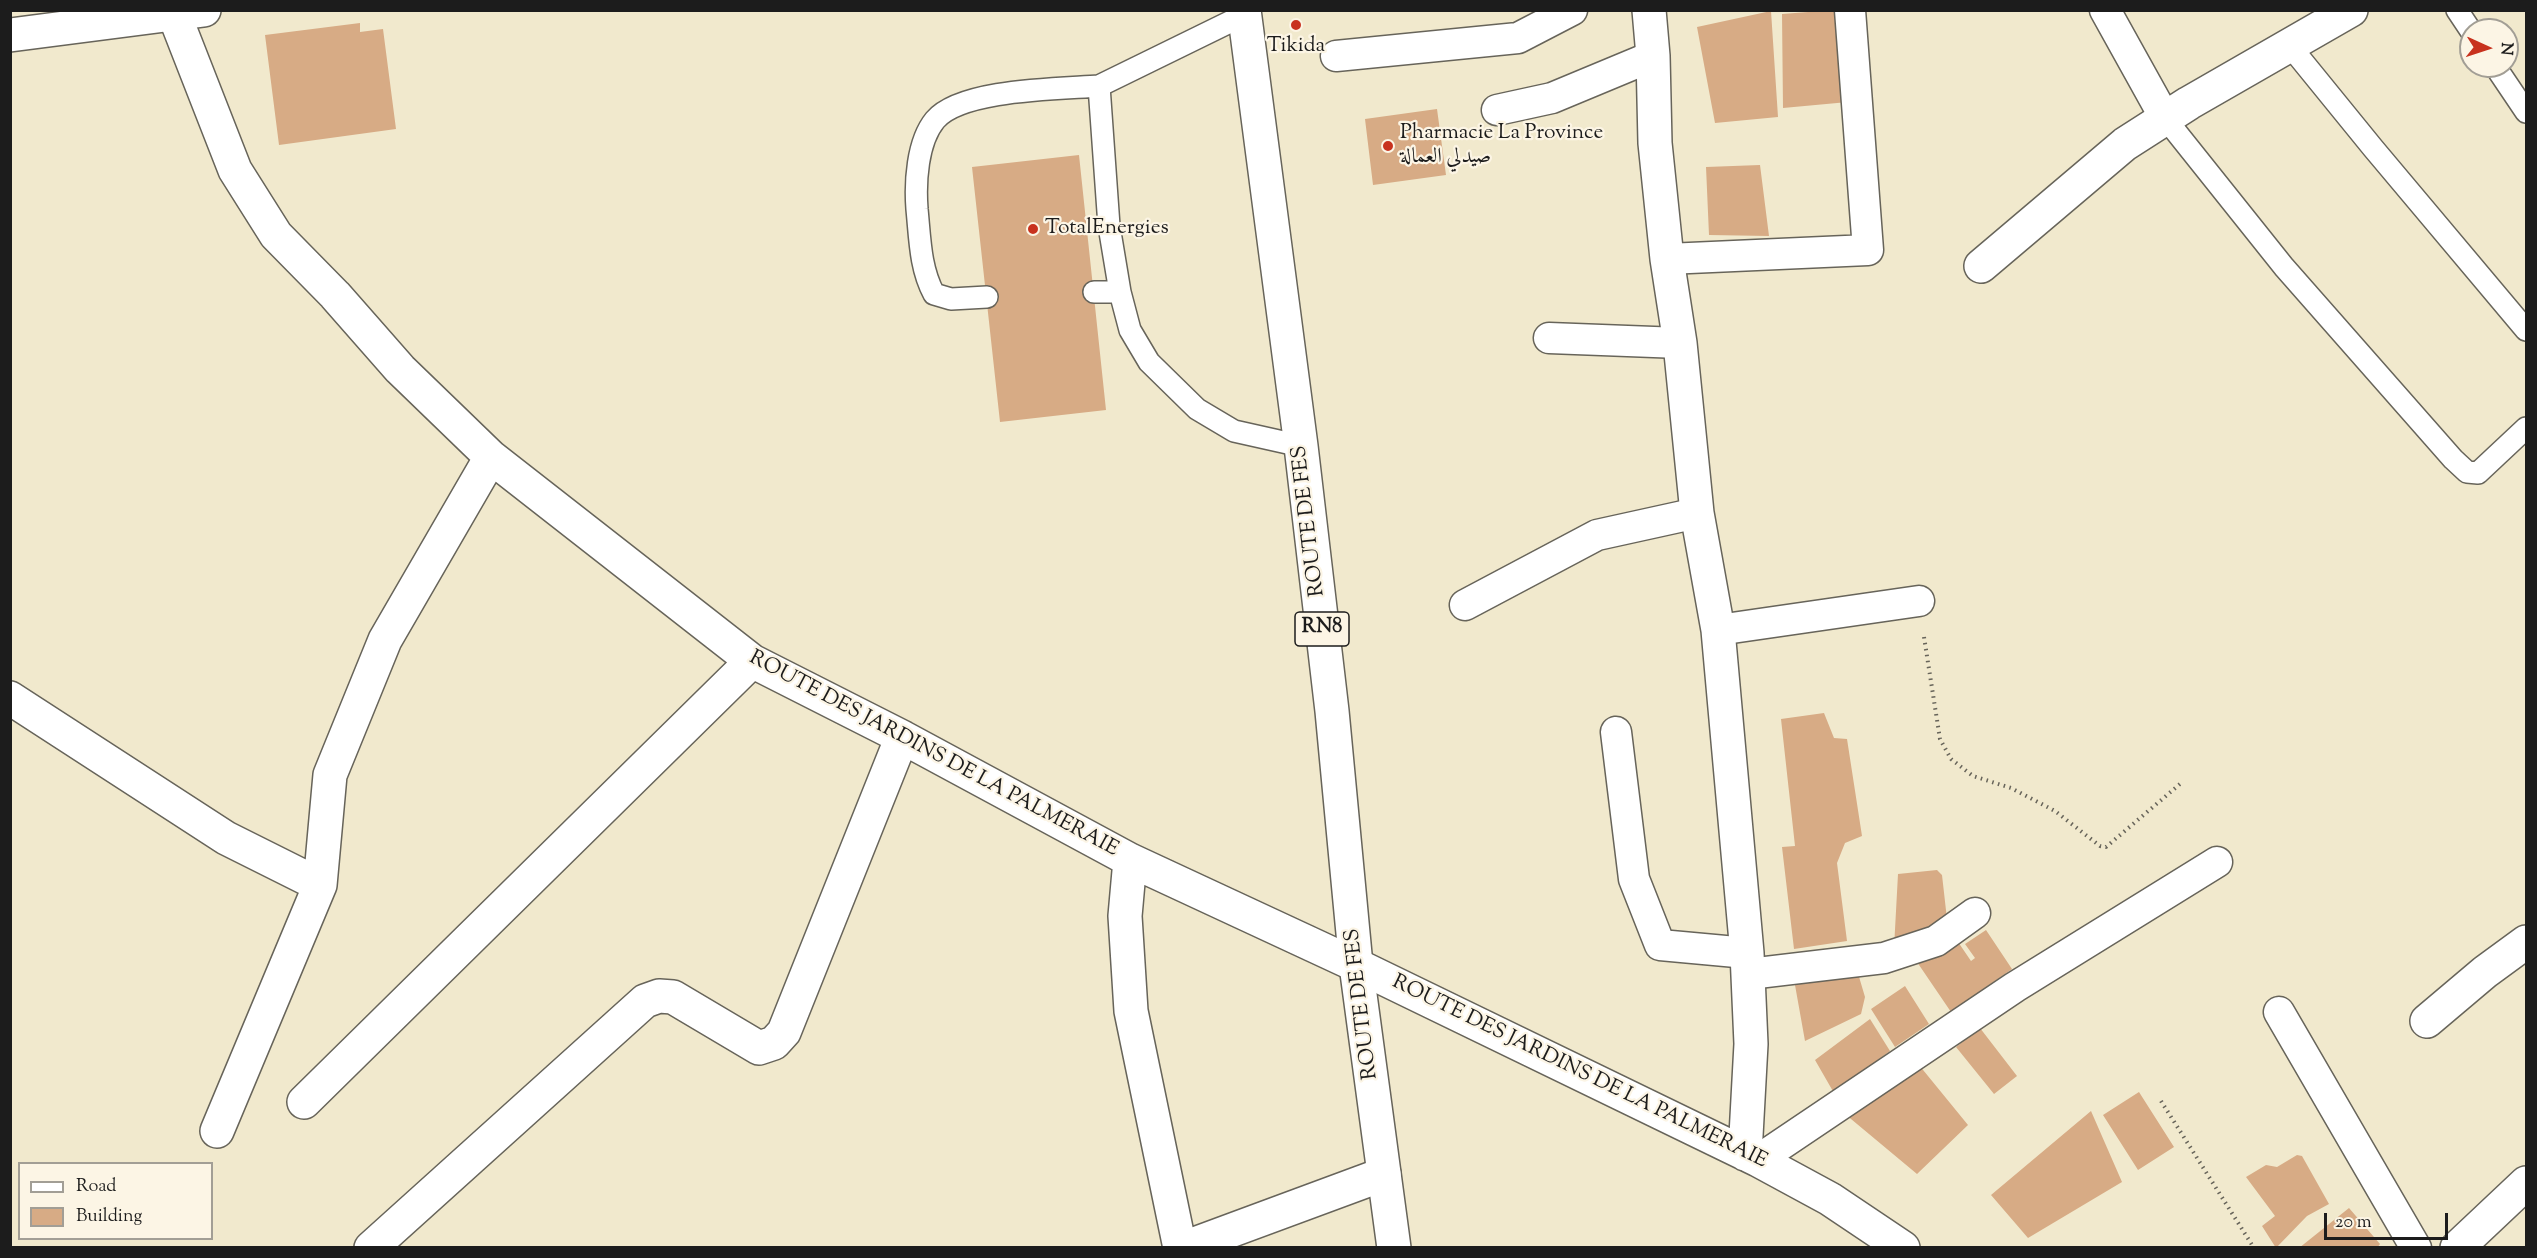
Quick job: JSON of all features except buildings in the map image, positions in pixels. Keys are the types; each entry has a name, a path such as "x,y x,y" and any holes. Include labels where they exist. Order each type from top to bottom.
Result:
{"street":[{"path":"1336,56 1518,38 1572,10"},
{"path":"1648,10 1653,56 1655,143 1667,259 1680,343 1697,513 1718,630 1748,964 1752,1157"},
{"path":"1667,259 1868,250 1850,10"},
{"path":"2105,10 2165,118"},
{"path":"1982,266 2126,144 2165,118 2350,10"},
{"path":"10,35 189,12"},
{"name":"ROUTE DES JARDINS DE LA PALMERAIE","path":"189,12 235,170 276,235 335,295 400,369 491,457 752,661 902,737 1130,860 1356,965 1752,1157 1830,1199 1903,1248"},
{"name":"ROUTE DE FES","path":"1244,13 1332,711 1356,965 1394,1248"},
{"path":"1497,110 1552,98 1653,56"},
{"path":"1549,338 1680,343"},
{"path":"217,1131 320,885 330,775 385,640 491,457"},
{"path":"1465,605 1597,535 1697,513"},
{"path":"1718,630 1919,601"},
{"path":"304,1102 752,661"},
{"path":"10,698 226,838 320,885"},
{"path":"1616,732 1634,879 1660,945 1748,964 1884,958 1936,941 1975,913"},
{"path":"371,1248 645,1001 659,996 673,997 759,1047 774,1043 784,1032 902,737"},
{"path":"1130,860 1125,916 1131,1011 1182,1248 1384,1174"},
{"path":"1752,1157 2015,987 2217,862"},
{"path":"2427,1021 2485,972 2526,942"},
{"path":"2279,1012 2416,1248"},
{"path":"2465,1245 2526,1183"}],"lane":[{"path":"987,297 951,299 943,297 934,294 926,279 921,257 916,199 920,156 925,138 935,120 954,107 979,98 1027,91 1099,86 1244,13"},
{"path":"2290,46 2526,330"},
{"path":"2503,78 2526,112"},
{"path":"1099,86 1101,137 1110,226 1120,292 1130,330 1149,362 1197,409 1234,431 1300,446"},
{"path":"2165,118 2284,267 2467,472 2478,473 2526,428"},
{"path":"1094,292 1120,292"}],"path":[{"path":"1919,601 1940,739 1951,759 1973,776 2011,788 2055,811 2100,846 2106,847 2180,784"},
{"path":"2161,1101 2254,1248"}],"place":[{"name":"Tikida","path":"1296,25"},
{"name":"Pharmacie La Province صيدلي العمالة","path":"1388,146"},
{"name":"TotalEnergies","path":"1033,229"}]}
